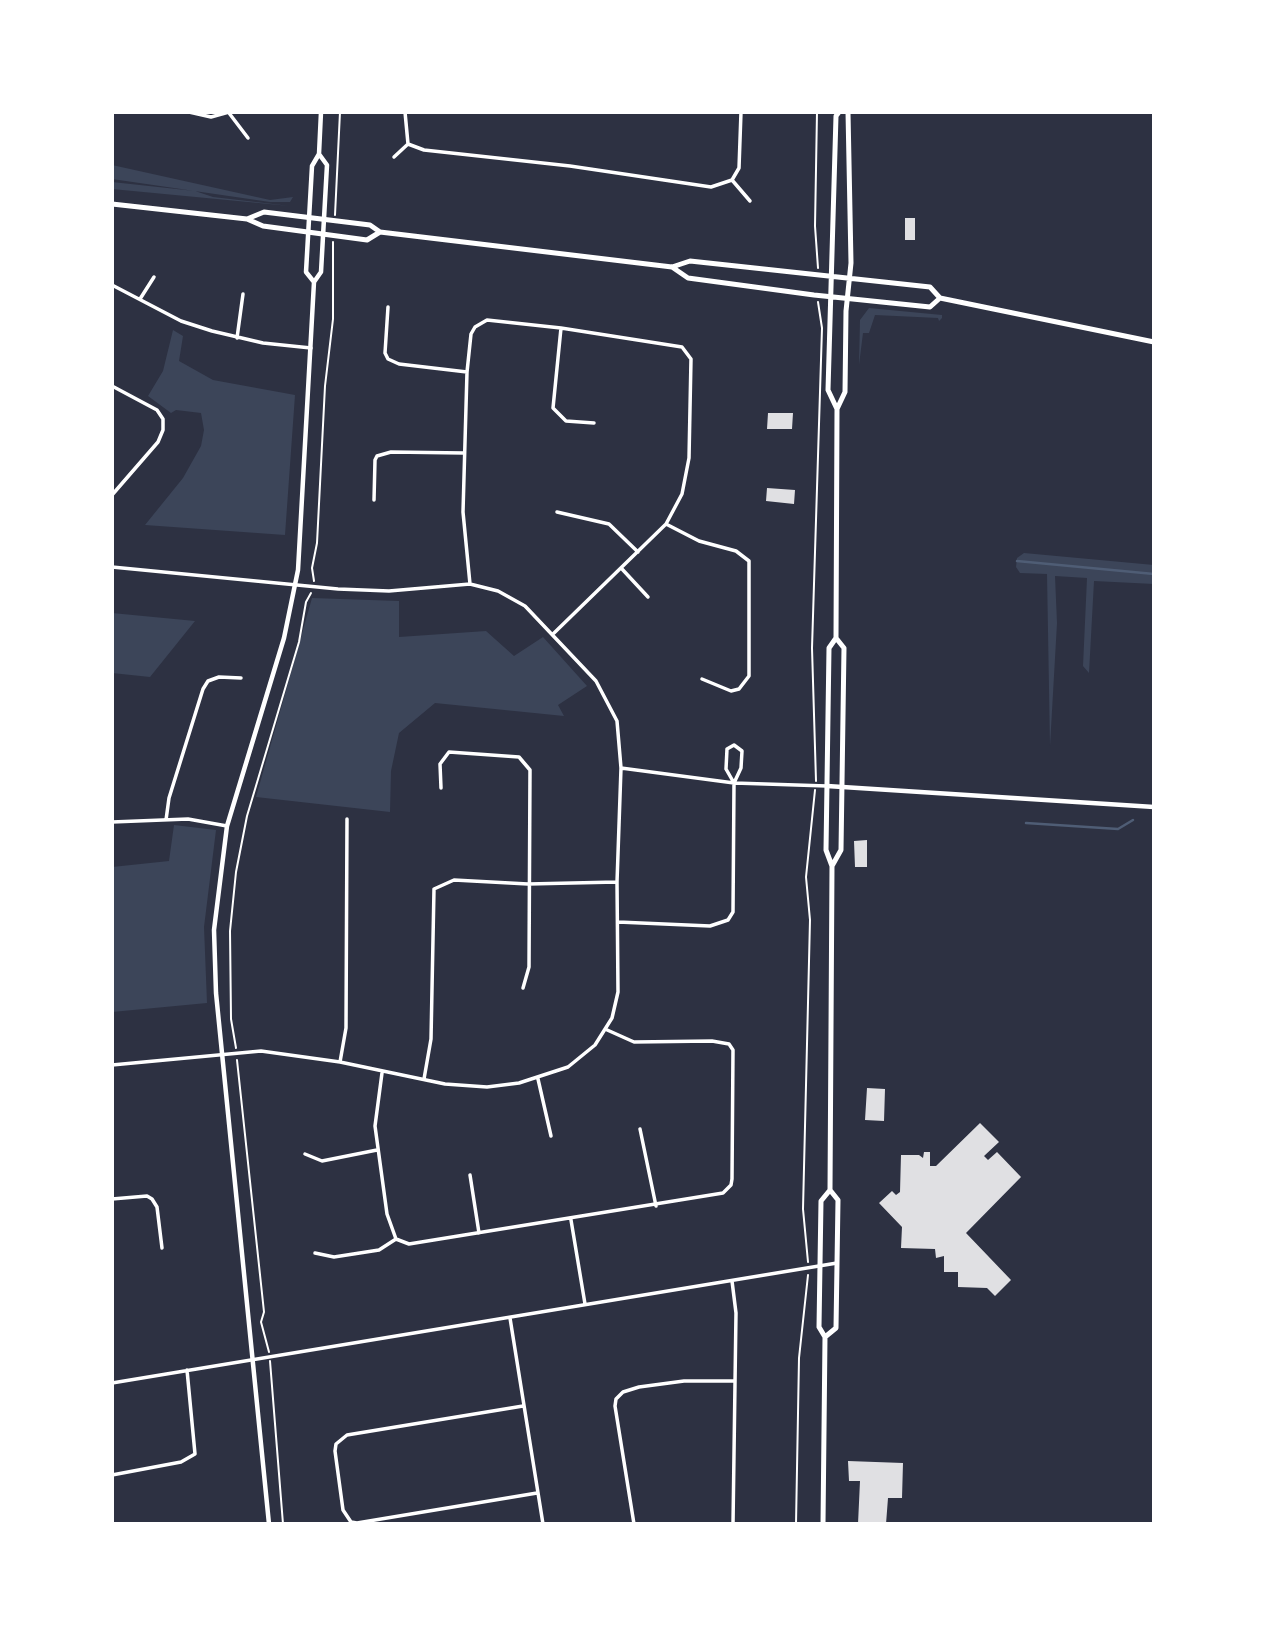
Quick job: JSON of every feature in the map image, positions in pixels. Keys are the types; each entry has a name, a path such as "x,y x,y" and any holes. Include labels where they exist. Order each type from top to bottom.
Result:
{"main road":[{"path":"837,409 828,390 836,116 839,112"},
{"path":"825,1337 836,1328 838,1200 830,1190 832,866 826,850 829,648 836,638 837,409 845,392 849,278 848,112"},
{"path":"112,204 247,219 262,226 368,240 380,232"},
{"path":"247,219 264,212 370,225 380,232 672,267 690,261 930,287 940,298 1154,342"},
{"path":"672,267 688,278 818,296 930,307 940,298"},
{"path":"832,866 841,850 844,648 836,638"},
{"path":"823,1524 825,1337 819,1328 821,1200 830,1190"}],"street":[{"path":"189,112 211,117 229,113 248,138"},
{"path":"314,282 306,272 312,166 319,154 321,112"},
{"path":"405,112 408,144"},
{"path":"408,144 424,150 570,166 711,187 732,180 739,168 741,112"},
{"path":"394,157 408,144"},
{"path":"269,1524 222,1054 214,930 228,826 284,638 296,585 302,530 314,282 321,272 327,165 319,154"},
{"path":"732,180 750,201"},
{"path":"140,299 154,277"},
{"path":"112,285 181,321 237,338 311,348"},
{"path":"237,338 243,294"},
{"path":"388,307 385,354 388,359 399,364 467,372"},
{"path":"470,584 463,512 467,372 471,334 483,322 561,328 682,347 691,359 689,458 682,494 666,524 553,634"},
{"path":"561,328 553,408 566,421 594,423"},
{"path":"112,386 157,410 163,419 163,430 158,442 112,495"},
{"path":"374,500 377,456 391,452 464,453"},
{"path":"557,512 610,524 638,552"},
{"path":"666,524 699,541 736,551 750,561 749,676 739,689 731,691 702,679"},
{"path":"112,568 388,591 470,584 512,596 553,634 596,681 610,703 619,733 621,768 617,882 618,992 612,1018 595,1045 568,1067 538,1079 486,1087 424,1080 340,1062 261,1051 112,1065"},
{"path":"622,569 648,597"},
{"path":"166,820 169,798 203,688 208,681 219,677 241,678"},
{"path":"618,922 710,926 728,920 733,912 734,783 741,768 742,751 734,745 727,749 726,769 734,783"},
{"path":"441,788 440,764 449,752 519,757 526,762 530,770 529,967 523,988"},
{"path":"621,768 734,783 827,786 1154,807"},
{"path":"112,822 188,819 228,826"},
{"path":"340,1062 346,1028 347,819"},
{"path":"424,1080 431,1039 434,889 454,880 528,884 617,882"},
{"path":"382,1073 375,1126 377,1150 389,1226 396,1239 415,1244 719,1195 731,1185 733,1050 729,1044 718,1041 634,1042 605,1029"},
{"path":"538,1079 551,1136"},
{"path":"640,1129 656,1206"},
{"path":"305,1154 322,1161 377,1150"},
{"path":"470,1175 479,1233"},
{"path":"112,1199 147,1196 152,1199 157,1207 162,1248"},
{"path":"571,1220 585,1304"},
{"path":"315,1253 334,1257 379,1250 396,1239"},
{"path":"112,1383 837,1263"},
{"path":"732,1281 736,1313 733,1524"},
{"path":"510,1318 542,1524"},
{"path":"112,1475 181,1462 195,1454 187,1370"},
{"path":"634,1524 616,1399 623,1392 639,1387 684,1381 734,1381"},
{"path":"523,1406 347,1435 336,1444 335,1451 343,1510 346,1518 357,1523 537,1493"}],"path":[{"path":"336,208 340,112"},
{"path":"817,112 815,226 818,275"},
{"path":"314,579 312,568 317,543 334,302 333,247"},
{"path":"816,773 812,638 813,560 818,516 819,343 822,328 818,296"},
{"path":"235,1044 231,1018 230,932 236,872 247,816 299,642 306,602 311,594"},
{"path":"808,1259 803,1209 809,971 806,877 815,800"},
{"path":"237,1063 264,1312 261,1322 268,1349"},
{"path":"796,1524 800,1349 807,1282"},
{"path":"271,1363 283,1524"}],"shaded area":[{"path":"112,165 270,200 293,197 290,202 270,202 112,179"},
{"path":"112,182 195,191 213,197 290,206 112,189"},
{"path":"869,308 942,315 942,318 939,321 938,318 875,315 869,333 863,333 859,365 860,320"},
{"path":"173,330 183,336 179,361 213,380 295,395 285,535 145,525 183,478 201,446 204,430 201,413 176,410 171,413 148,396 163,371"},
{"path":"1024,553 1154,565 1154,584 1094,581 1089,673 1083,666 1087,578 1055,576 1057,623 1050,746 1047,574 1020,573 1016,567 1017,558"},
{"path":"312,598 399,601 399,637 486,631 514,656 543,637 587,686 558,705 564,716 435,703 399,733 391,771 390,812 256,797"},
{"path":"1154,610 1154,797 1152,797"},
{"path":"112,613 195,621 150,677 112,673"},
{"path":"174,825 216,830 204,927 207,1003 112,1012 112,867 169,861"}],"building":[{"path":"905,218 915,218 915,240 905,240"},
{"path":"768,413 793,413 792,429 767,429"},
{"path":"767,488 795,490 794,504 766,501"},
{"path":"867,840 867,867 855,867 854,841"},
{"path":"867,1088 885,1089 884,1121 865,1120"},
{"path":"980,1123 999,1142 984,1156 988,1160 997,1152 1021,1177 966,1233 1011,1280 995,1296 987,1288 958,1287 958,1272 944,1272 944,1256 936,1258 935,1249 901,1248 902,1227 879,1203 892,1191 896,1195 900,1192 901,1155 919,1155 923,1158 924,1152 930,1152 930,1166 936,1166"},
{"path":"848,1461 903,1463 902,1498 888,1498 886,1524 858,1524 860,1481 849,1481"}],"waterway":[{"path":"1017,561 1154,574"},
{"path":"1026,823 1118,829 1133,820"}]}
